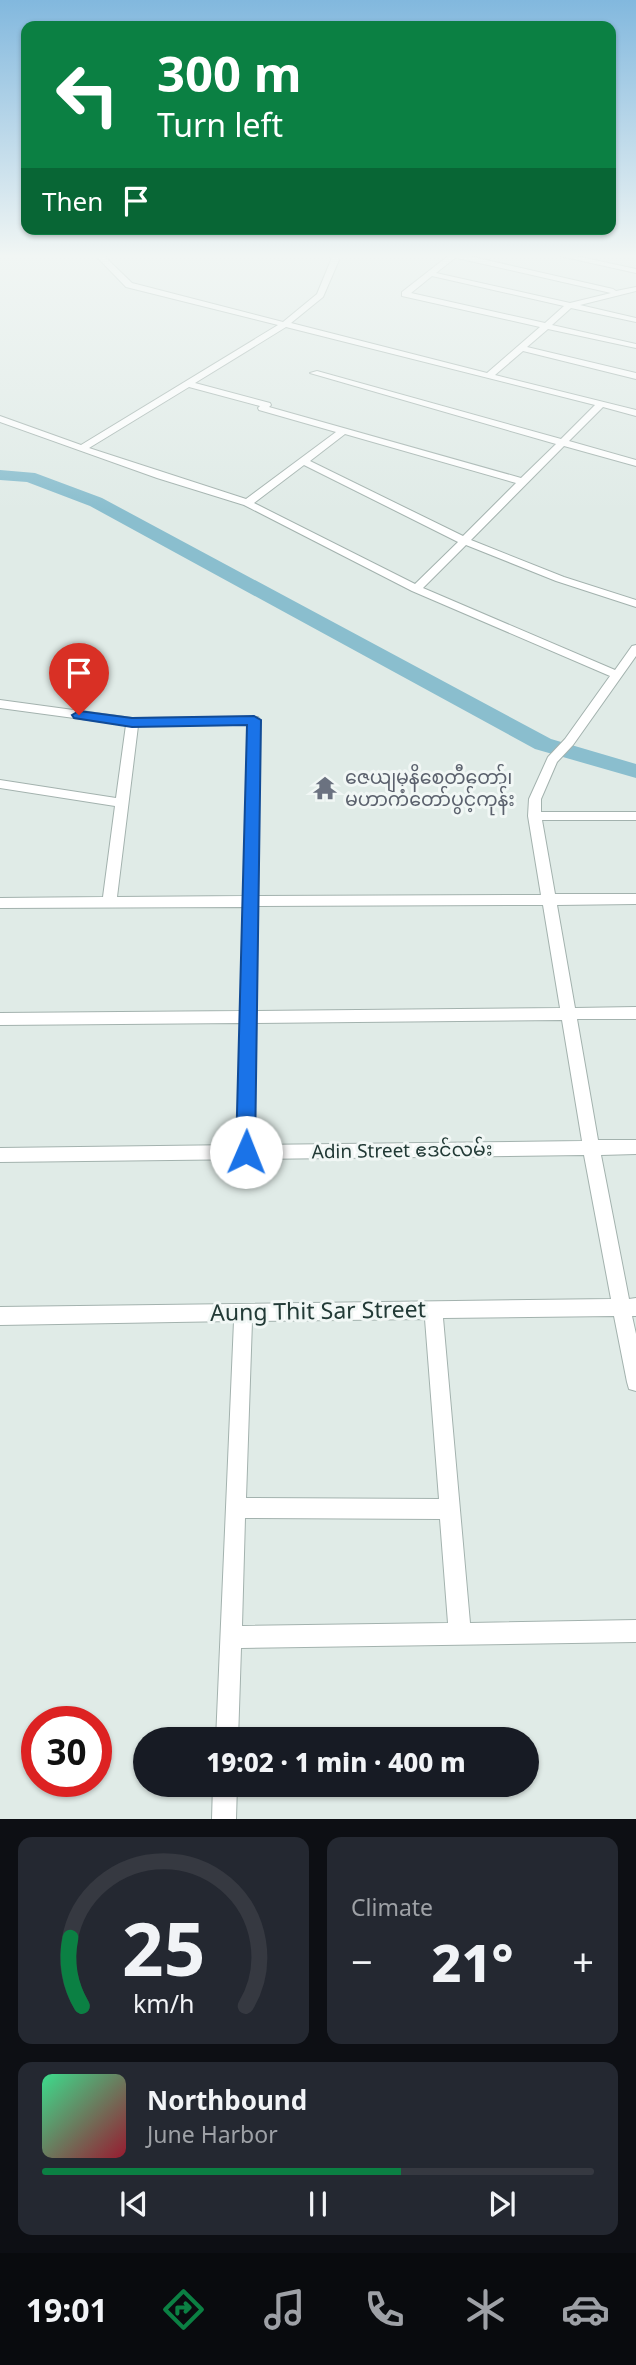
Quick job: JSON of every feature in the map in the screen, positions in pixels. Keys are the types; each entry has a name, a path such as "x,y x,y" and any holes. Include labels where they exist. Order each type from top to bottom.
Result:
{"street":[{"path":"81,449 258,341"},
{"path":"348,341 636,413"},
{"path":"489,376 529,341"},
{"path":"613,341 636,346"},
{"path":"521,348 636,376"},
{"path":"314,373 636,463"},
{"path":"189,384 342,432 523,482"},
{"path":"416,589 601,404"},
{"path":"0,419 81,449 247,503 416,589 617,675"},
{"path":"247,503 342,432"},
{"path":"303,461 464,541 560,579 636,604"},
{"path":"636,648 569,742 552,760 535,799 535,816 591,1148 628,1307 636,1382"},
{"path":"0,704 132,722 254,720 246,1152"},
{"path":"109,902 132,722"},
{"path":"0,784 121,803"},
{"path":"535,816 636,816"},
{"path":"0,903 636,900"},
{"path":"0,1019 636,1013"},
{"name":"Adin Street ဧဒင်လမ်း","path":"0,1155 636,1147"},
{"name":"Aung Thit Sar Street","path":"0,1315 628,1307"},
{"path":"433,1310 460,1634"},
{"path":"228,1727 243,1312"},
{"path":"236,1508 449,1509"},
{"path":"231,1637 636,1631"},
{"path":"224,1819 225,1797"}],"waterway":[{"path":"0,475 29,477 96,502 543,744 636,771"}],"place":[{"name":"ဇေယျမုနိစေတီတော်၊ မဟာကံတော်ပွင့်ကုန်း","path":"325,788"}],"route":[{"path":"79,715 132,722 254,720 246,1152"}]}
